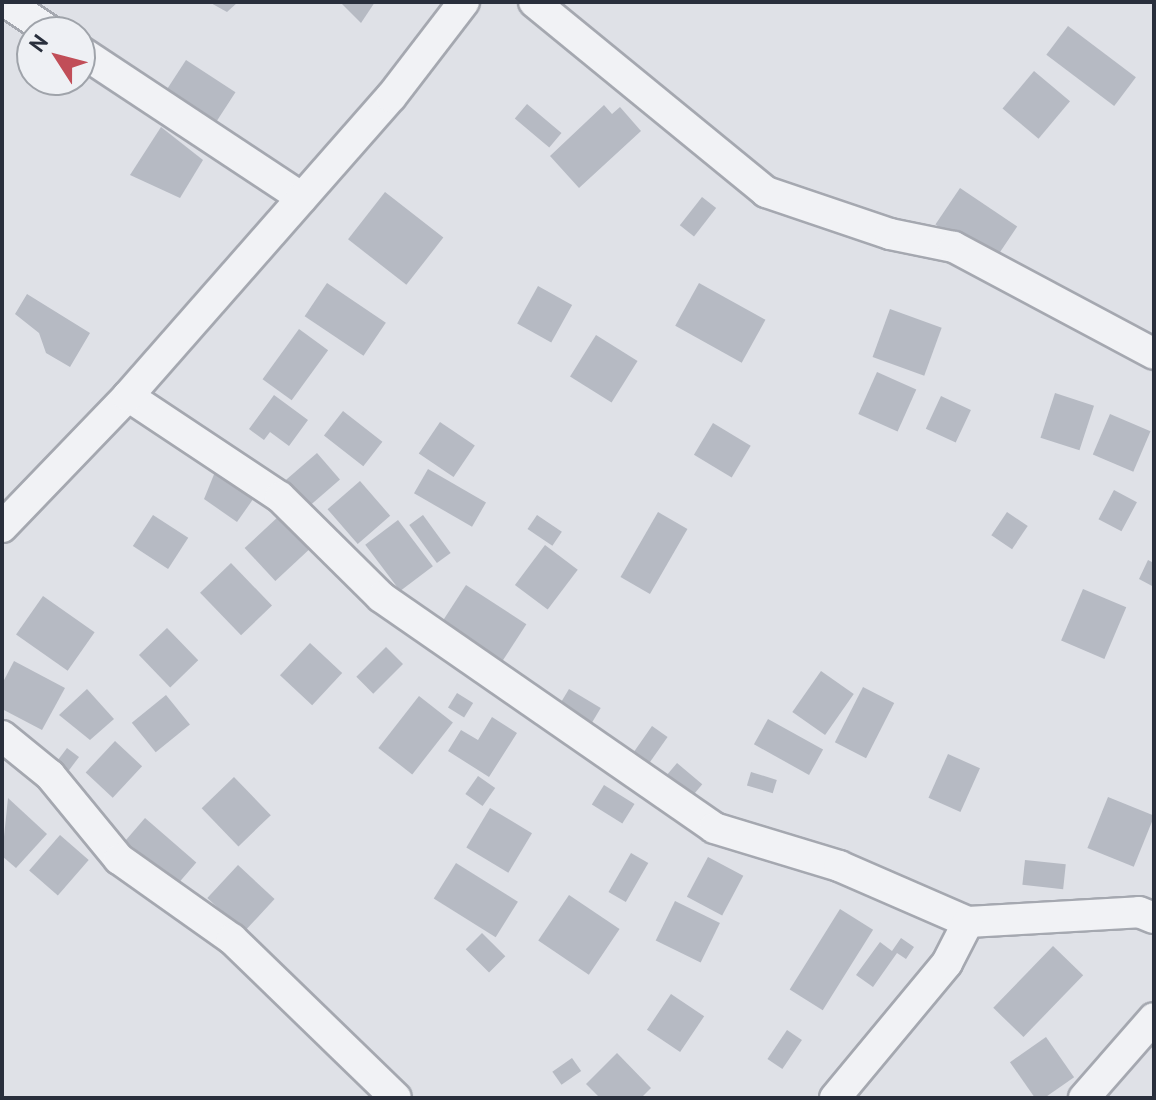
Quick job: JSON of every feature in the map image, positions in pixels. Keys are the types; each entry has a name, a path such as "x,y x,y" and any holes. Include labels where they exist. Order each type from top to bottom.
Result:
{"street":[{"path":"6,2 27,16"},
{"path":"2,527 128,396 302,198 464,2"},
{"path":"534,2 766,192 890,234 954,247 1154,354"},
{"path":"96,62 302,198"},
{"path":"128,396 280,497 381,597 714,828 839,866 968,922 1139,912 1154,918"},
{"path":"2,736 50,775 119,859 232,939 396,1098"},
{"path":"835,1098 947,963 968,922"},
{"path":"1084,1098 1154,1018"}],"building":[{"path":"209,2 238,2 227,12"},
{"path":"340,2 375,2 361,23"},
{"path":"1068,26 1136,77 1114,106 1046,55"},
{"path":"186,60 235,92 214,126 164,94"},
{"path":"1034,71 1070,101 1039,139 1003,109"},
{"path":"527,104 561,133 549,147 515,119"},
{"path":"604,105 612,114 620,107 641,131 579,188 550,156"},
{"path":"161,127 203,160 180,198 130,175"},
{"path":"960,188 1017,227 993,263 935,224"},
{"path":"385,192 443,238 406,285 348,239"},
{"path":"702,197 716,208 694,236 680,225"},
{"path":"327,283 386,323 363,356 305,316"},
{"path":"699,283 765,320 742,363 675,326"},
{"path":"538,286 572,305 551,343 517,324"},
{"path":"27,294 90,333 70,367 46,353 39,333 15,314"},
{"path":"890,309 942,328 924,376 873,357"},
{"path":"299,329 328,350 292,400 263,379"},
{"path":"596,335 638,361 612,403 570,377"},
{"path":"877,372 916,389 898,432 858,414"},
{"path":"1055,393 1094,406 1079,450 1040,438"},
{"path":"274,395 308,420 289,446 270,432 264,440 249,429"},
{"path":"941,396 971,410 956,443 926,429"},
{"path":"343,411 382,442 363,466 324,435"},
{"path":"1110,414 1151,431 1133,472 1093,455"},
{"path":"440,422 475,445 454,477 419,454"},
{"path":"713,423 751,446 732,477 694,455"},
{"path":"317,453 340,479 308,507 285,481"},
{"path":"217,467 256,495 237,522 204,499"},
{"path":"428,469 486,502 472,527 414,493"},
{"path":"360,481 390,516 358,544 328,509"},
{"path":"1114,490 1137,502 1121,531 1099,519"},
{"path":"658,512 687,529 650,594 620,577"},
{"path":"1007,512 1028,526 1012,549 991,535"},
{"path":"153,515 188,538 168,569 133,546"},
{"path":"423,515 451,553 437,563 409,525"},
{"path":"537,515 562,532 552,546 527,529"},
{"path":"279,516 310,549 275,581 245,548"},
{"path":"398,520 433,566 400,591 365,545"},
{"path":"545,545 578,570 548,610 515,585"},
{"path":"1148,560 1154,563 1154,587 1139,579"},
{"path":"231,563 272,605 241,635 200,593"},
{"path":"466,585 526,624 502,661 442,622"},
{"path":"1083,589 1126,607 1104,659 1061,641"},
{"path":"43,596 95,632 68,671 16,635"},
{"path":"167,628 198,660 170,687 139,655"},
{"path":"310,643 342,673 312,705 280,675"},
{"path":"386,647 403,664 373,694 356,677"},
{"path":"14,661 65,688 42,730 2,709 2,684"},
{"path":"821,671 854,694 825,735 792,712"},
{"path":"863,687 894,703 866,758 835,742"},
{"path":"87,689 114,719 90,740 59,715"},
{"path":"569,689 601,708 586,732 555,713"},
{"path":"457,693 473,703 464,717 448,707"},
{"path":"166,695 190,725 156,752 132,723"},
{"path":"419,696 453,722 412,774 378,748"},
{"path":"492,717 517,733 489,777 448,751 461,730 478,740"},
{"path":"768,719 823,750 809,775 754,744"},
{"path":"652,726 668,737 645,769 630,758"},
{"path":"115,741 142,766 113,798 86,772"},
{"path":"67,748 79,757 66,774 54,765"},
{"path":"948,754 980,768 960,812 928,798"},
{"path":"677,763 702,784 689,800 664,779"},
{"path":"751,772 777,780 773,793 747,785"},
{"path":"478,776 495,788 483,806 465,794"},
{"path":"234,777 271,815 238,846 202,808"},
{"path":"604,785 635,804 622,824 592,805"},
{"path":"1108,797 1154,816 1134,867 1087,848"},
{"path":"8,798 47,834 16,868 2,856"},
{"path":"490,808 532,833 508,873 466,847"},
{"path":"145,818 196,863 177,885 125,841"},
{"path":"60,835 89,860 58,895 29,870"},
{"path":"631,853 648,863 626,902 608,892"},
{"path":"708,857 743,876 722,916 687,897"},
{"path":"1025,860 1066,864 1063,889 1022,885"},
{"path":"456,863 518,902 496,937 434,899"},
{"path":"238,865 275,899 244,932 207,898"},
{"path":"569,895 620,929 589,975 538,941"},
{"path":"675,901 720,923 701,962 656,941"},
{"path":"840,909 873,930 823,1010 790,990"},
{"path":"482,933 505,956 489,973 466,949"},
{"path":"901,938 914,947 906,959 897,953 873,987 856,975 880,942 892,951"},
{"path":"1053,946 1083,975 1023,1037 993,1008"},
{"path":"671,994 704,1016 680,1052 647,1030"},
{"path":"787,1030 802,1040 782,1069 767,1059"},
{"path":"1046,1037 1074,1077 1044,1098 1035,1098 1010,1062"},
{"path":"617,1053 651,1088 641,1098 600,1098 586,1084"},
{"path":"572,1058 581,1071 562,1085 552,1072"}]}
